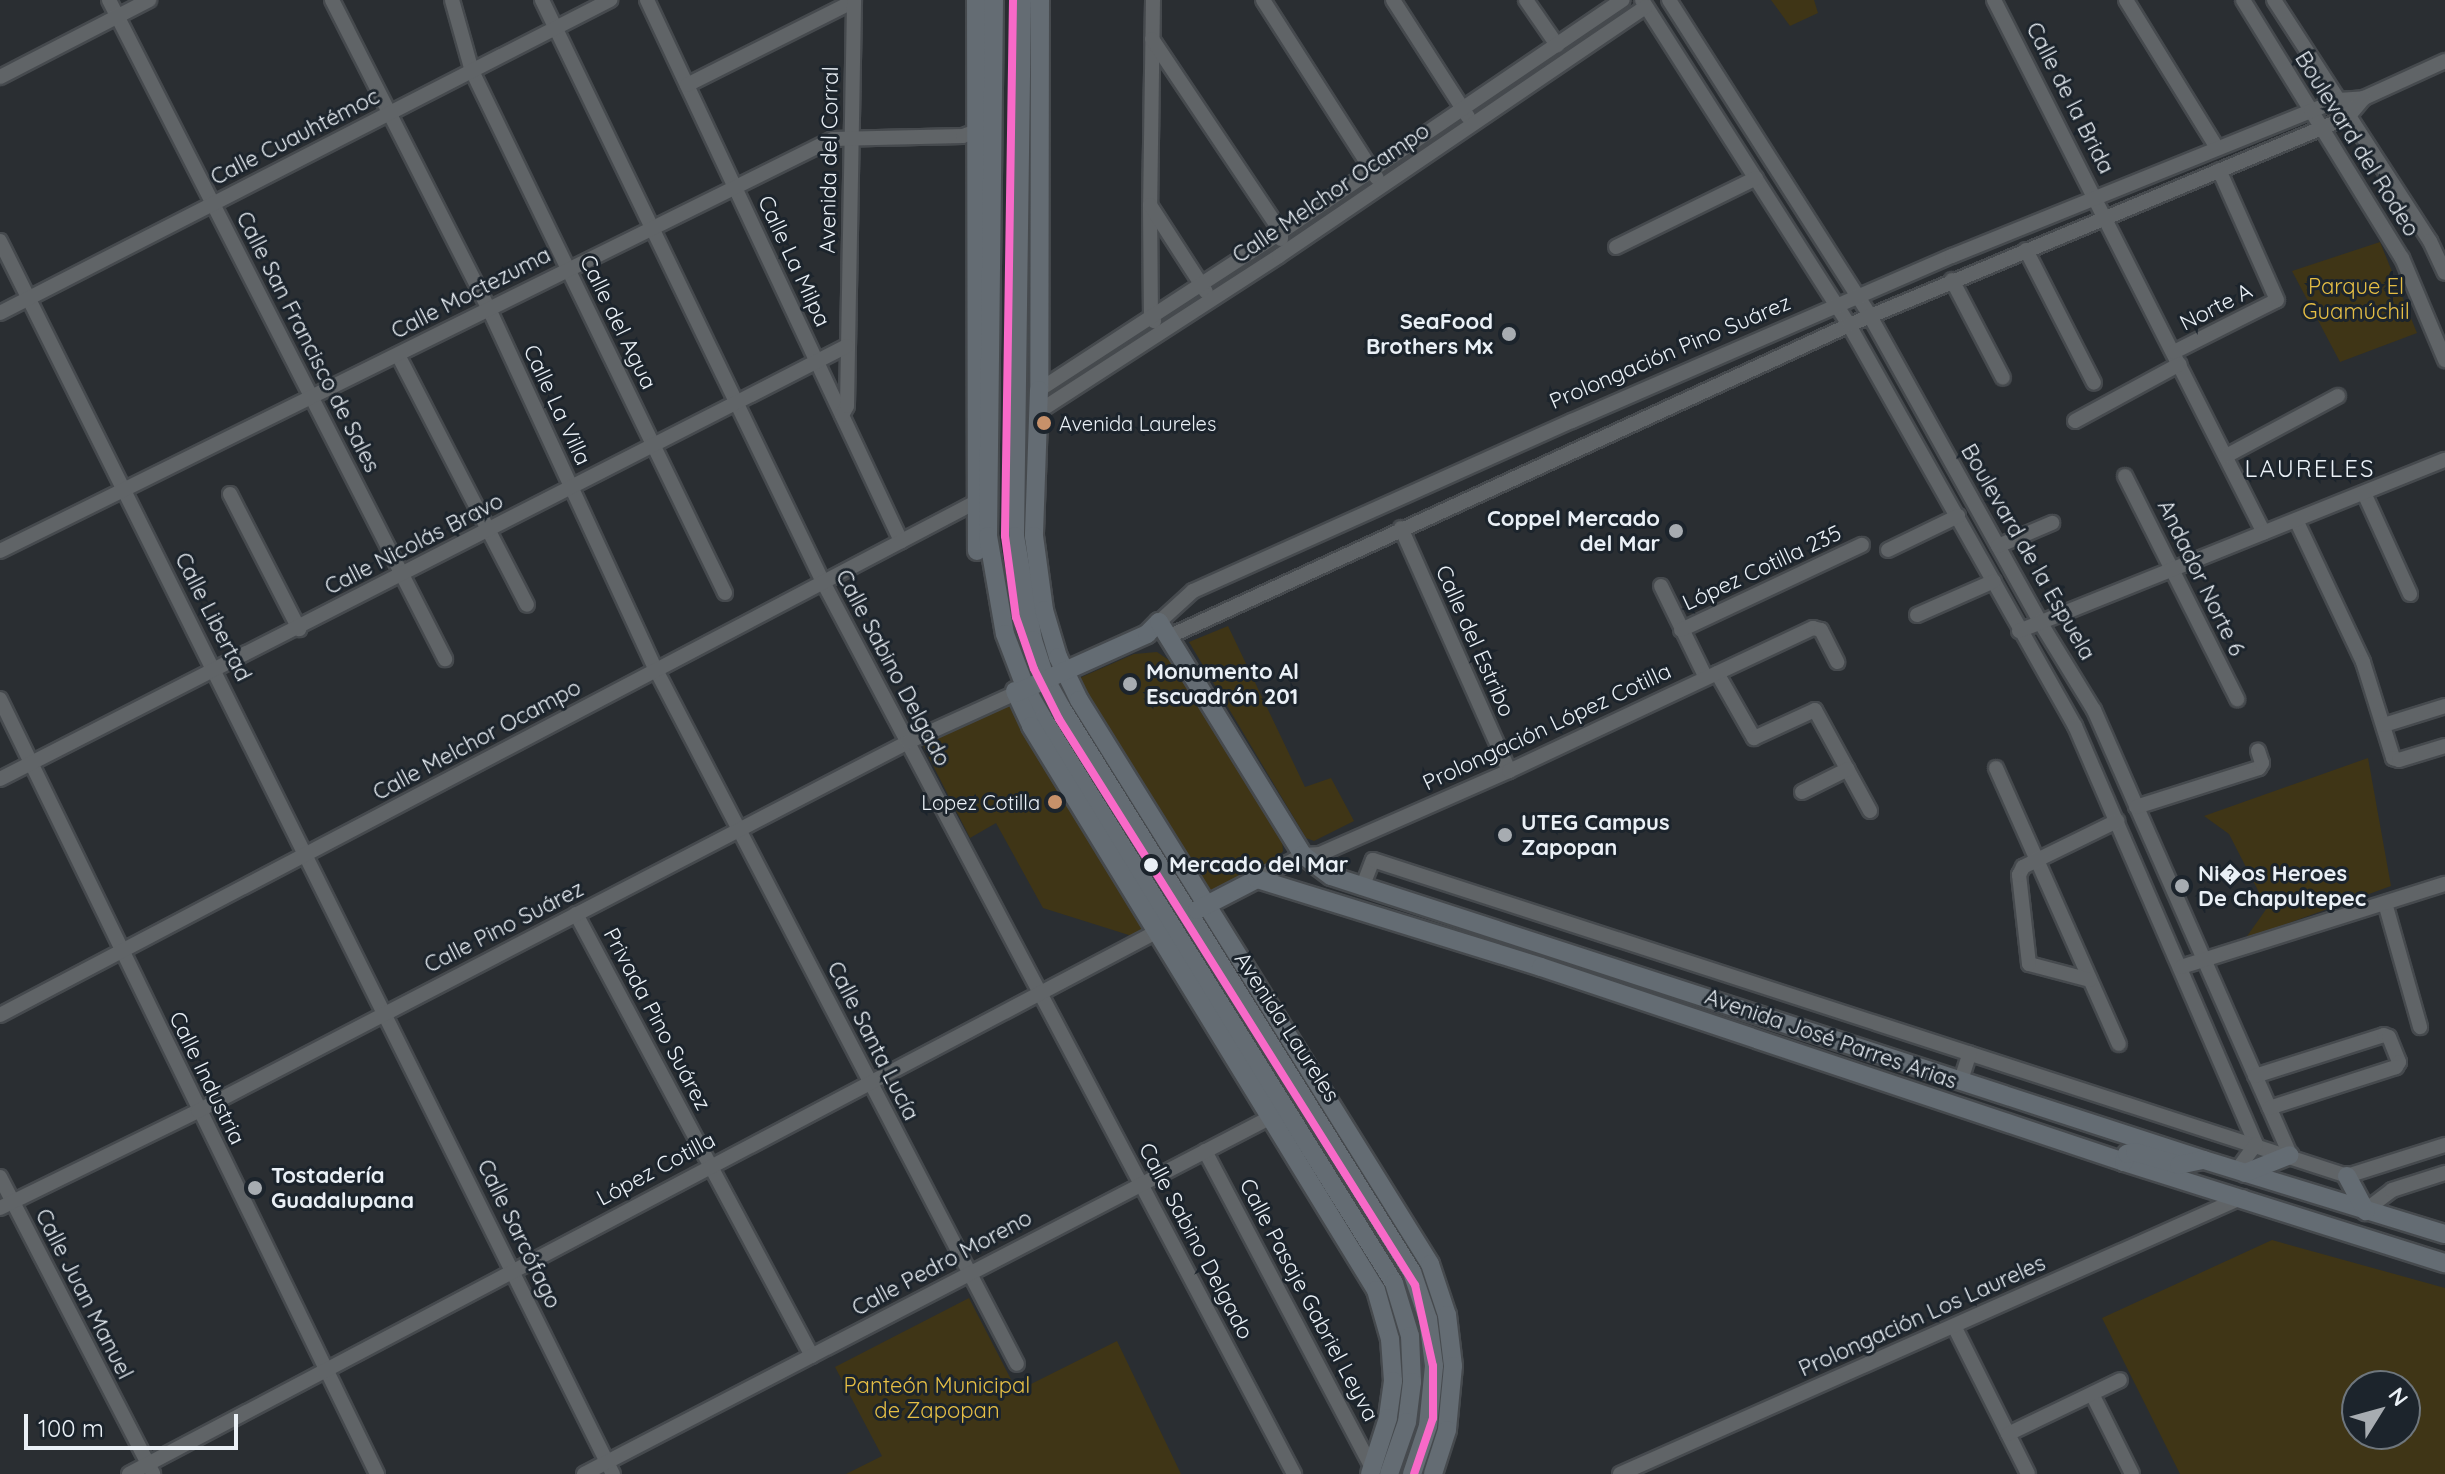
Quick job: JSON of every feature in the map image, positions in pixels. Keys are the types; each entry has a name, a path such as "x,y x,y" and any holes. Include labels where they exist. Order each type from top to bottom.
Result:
{"main road":[{"name":"Avenida Laureles","path":"976,0 974,503 977,552 995,635 1021,691 1162,928 1269,1119 1370,1278 1386,1319 1393,1381 1377,1473"},
{"name":"Avenida Laureles","path":"994,0 988,536 1005,634 1021,691"},
{"name":"Avenida Laureles","path":"1022,0 1015,536 1025,610 1046,680 1188,915 1420,1244 1440,1288 1452,1340 1452,1391 1447,1430 1433,1474"},
{"name":"Avenida Laureles","path":"1040,0 1037,561 1044,610 1064,671 1313,1094 1403,1254 1421,1294 1432,1342 1433,1390 1428,1426 1412,1474"},
{"name":"Prolongación Pino Suárez","path":"1021,691 1163,629"},
{"name":"Avenida José Parres Arias","path":"1163,629 1303,855 1331,876 2204,1160 2445,1234"},
{"name":"Avenida José Parres Arias","path":"1257,879 1541,967 2124,1162 2445,1263"},
{"path":"1205,906 1257,879"},
{"name":"López Cotilla","path":"1162,928 1205,906"},
{"name":"Avenida Laureles","path":"1162,928 1286,1109 1388,1268 1406,1314 1412,1361 1411,1403 1377,1473"},
{"path":"2124,1162 2127,1154 2135,1152 2179,1165 2204,1160"},
{"path":"2241,1171 2290,1155"},
{"path":"2345,1231 2367,1209 2347,1176"}],"street":[{"name":"Calle San Francisco de Sales","path":"109,0 445,659"},
{"path":"0,77 149,0"},
{"name":"Calle La Villa","path":"332,0 489,309 656,670 739,829"},
{"name":"Calle del Agua","path":"452,0 472,71 725,593"},
{"name":"Calle Sabino Delgado","path":"542,0 734,404 823,582 1294,1474"},
{"name":"Calle Cuauhtémoc","path":"0,313 610,0"},
{"name":"Calle La Milpa","path":"647,0 901,541"},
{"path":"1153,0 1151,316 1161,331"},
{"path":"1263,0 1382,185"},
{"path":"1393,0 1473,124"},
{"path":"1526,0 1557,45"},
{"name":"Calle Melchor Ocampo","path":"1039,390 1281,232 1623,0"},
{"name":"Boulevard de la Espuela","path":"1669,0 1870,316 2040,622 2094,710 2290,1155"},
{"name":"Calle de la Brida","path":"1994,0 2097,198 2264,533"},
{"path":"2126,0 2217,148"},
{"name":"Boulevard del Rodeo","path":"2243,0 2402,258 2445,360"},
{"name":"Boulevard del Rodeo","path":"2274,0 2430,241 2445,273"},
{"path":"687,85 854,1"},
{"name":"Avenida del Corral","path":"842,415 847,406 854,1"},
{"name":"Calle Melchor Ocampo","path":"1038,412 1279,256 1644,4"},
{"name":"Boulevard de la Espuela","path":"1644,4 1849,325 2075,726 2256,1144"},
{"path":"1152,38 1281,232 1279,256"},
{"name":"Prolongación Pino Suárez","path":"1163,629 1193,591 1557,427 2217,148 2338,100 2364,98 2445,61"},
{"name":"Prolongación Pino Suárez","path":"1163,629 1401,528 1952,280 2348,117 2364,98"},
{"name":"Calle Moctezuma","path":"0,551 833,139 851,136 963,136 976,131"},
{"name":"Norte A","path":"2177,358 2277,300 2219,170"},
{"path":"1616,247 1756,178"},
{"path":"1150,205 1211,299"},
{"name":"Calle Libertad","path":"0,241 385,1013"},
{"path":"2026,250 2094,383"},
{"path":"1952,280 2003,378"},
{"name":"Calle Nicolás Bravo","path":"0,779 216,672 847,346"},
{"path":"398,355 527,605"},
{"path":"2075,421 2177,358"},
{"path":"2226,456 2338,396"},
{"path":"2019,631 2445,460"},
{"name":"Andador Norte 6","path":"2125,476 2175,570 2237,699"},
{"path":"2364,493 2410,594"},
{"path":"230,494 299,629"},
{"name":"Calle Melchor Ocampo","path":"0,1015 974,503"},
{"path":"1888,550 1958,516"},
{"path":"2296,520 2363,662 2395,760 2445,746"},
{"path":"1998,546 2052,523"},
{"name":"Calle del Estribo","path":"1401,528 1509,771"},
{"name":"López Cotilla 235","path":"1681,630 1862,545"},
{"path":"1917,615 1994,581"},
{"name":"López Cotilla 235","path":"1661,586 1681,630 1749,735 1757,737 1815,710 1848,769"},
{"name":"Prolongación López Cotilla","path":"1257,879 1303,855 1320,854 1509,771 1817,627 1837,662"},
{"name":"Calle Pino Suárez","path":"6,1205 198,1111 908,742 1021,691"},
{"name":"Calle Industria","path":"0,699 377,1474"},
{"path":"2384,725 2445,706"},
{"path":"2136,807 2259,768 2262,763 2258,751"},
{"path":"1996,768 2119,1044"},
{"path":"1802,792 1848,769 1870,811"},
{"path":"2090,980 2029,964 2019,875 2023,867 2065,849 2072,842 2120,826"},
{"name":"Calle Santa Lucía","path":"739,829 1017,1364"},
{"name":"Avenida José Parres Arias","path":"1362,888 1373,860 2347,1176"},
{"path":"2181,967 2445,884"},
{"path":"2385,903 2420,1027"},
{"name":"Privada Pino Suárez","path":"576,914 812,1356"},
{"path":"1526,941 1536,915"},
{"name":"López Cotilla","path":"129,1474 150,1469 513,1271 1162,928"},
{"path":"1584,960 1593,932"},
{"path":"1765,1018 1773,990"},
{"name":"Calle Sarcófago","path":"385,1013 610,1468"},
{"path":"1853,1045 1860,1018"},
{"path":"2255,1076 2384,1035 2389,1037 2399,1062 2396,1067 2269,1108"},
{"path":"1961,1080 1970,1053"},
{"name":"Calle Pedro Moreno","path":"584,1474 610,1468 812,1356 1313,1094"},
{"path":"2241,1171 2256,1144"},
{"path":"2347,1176 2445,1145"},
{"name":"Calle Pasaje Gabriel Leyva","path":"1205,1151 1377,1473"},
{"path":"2367,1209 2392,1190 2445,1173"},
{"name":"Calle Juan Manuel","path":"0,1177 6,1205 150,1469"},
{"name":"Prolongación Los Laureles","path":"1620,1474 2243,1197"},
{"path":"1954,1326 2028,1474"},
{"path":"2008,1434 2120,1380"},
{"path":"2092,1394 2132,1474"}],"green space":[{"path":"1771,0 1814,0 1818,13 1790,26"},
{"name":"Parque El Guamúchil","path":"2380,242 2417,333 2340,362 2292,271"},
{"path":"1228,626 1305,787 1331,778 1354,821 1314,841 1306,838 1189,642"},
{"path":"1157,652 1182,669 1282,839 1283,851 1275,861 1218,891 1207,889 1075,680 1134,654"},
{"path":"1010,702 1147,928 1132,936 1043,908 996,823 970,838 923,746"},
{"path":"2368,758 2391,886 2245,939 2267,908 2229,834 2204,816"},
{"path":"2272,1240 2445,1288 2445,1474 2180,1474 2102,1318"},
{"name":"Panteón Municipal de Zapopan","path":"969,1298 1017,1391 1117,1341 1181,1474 846,1474 882,1456 835,1367"}],"transit line":[{"path":"1013,0 1005,536 1016,617 1034,669 1059,719 1415,1285 1433,1366 1433,1418 1414,1474"}],"place":[{"name":"SeaFood Brothers Mx","path":"1509,334"},
{"name":"Avenida Laureles","path":"1044,423"},
{"name":"Coppel Mercado del Mar","path":"1676,531"},
{"name":"Monumento Al Escuadrón 201","path":"1130,684"},
{"name":"Lopez Cotilla","path":"1055,802"},
{"name":"UTEG Campus Zapopan","path":"1505,835"},
{"name":"Mercado del Mar","path":"1151,865"},
{"name":"Ni�os Heroes De Chapultepec","path":"2182,886"},
{"name":"Tostadería Guadalupana","path":"255,1188"}],"district":[{"name":"LAURELES","path":"2310,469"}]}
